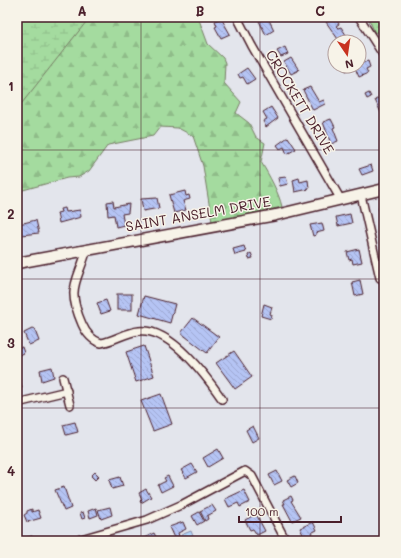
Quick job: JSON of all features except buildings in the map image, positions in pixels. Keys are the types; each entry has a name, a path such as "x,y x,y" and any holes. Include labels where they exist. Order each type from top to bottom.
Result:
{"street":[{"name":"CROCKETT DRIVE","path":"237,17 252,46 341,200"},
{"path":"359,17 384,56"},
{"name":"SAINT ANSELM DRIVE","path":"17,263 259,218 384,189"},
{"path":"361,195 380,278"},
{"path":"87,249 75,282 73,295 84,329 90,337 101,343 139,331 161,337 180,351 198,368 222,399"},
{"path":"63,378 70,405"},
{"path":"17,403 67,391"},
{"path":"74,541 147,520 183,504 245,471 252,476 282,540"}],"green space":[{"path":"17,17 198,17 208,44 223,58 225,63 224,83 241,102 236,113 249,123 256,137 265,143 261,162 276,190 282,207 212,222 203,166 193,136 178,128 160,127 153,136 108,145 89,171 79,177 67,178 23,190 17,197"},
{"path":"17,17 90,17 22,103 17,105"},
{"path":"368,17 384,17 384,28 375,33"}],"water":[{"path":"191,531 193,536 184,540 181,535"}]}
